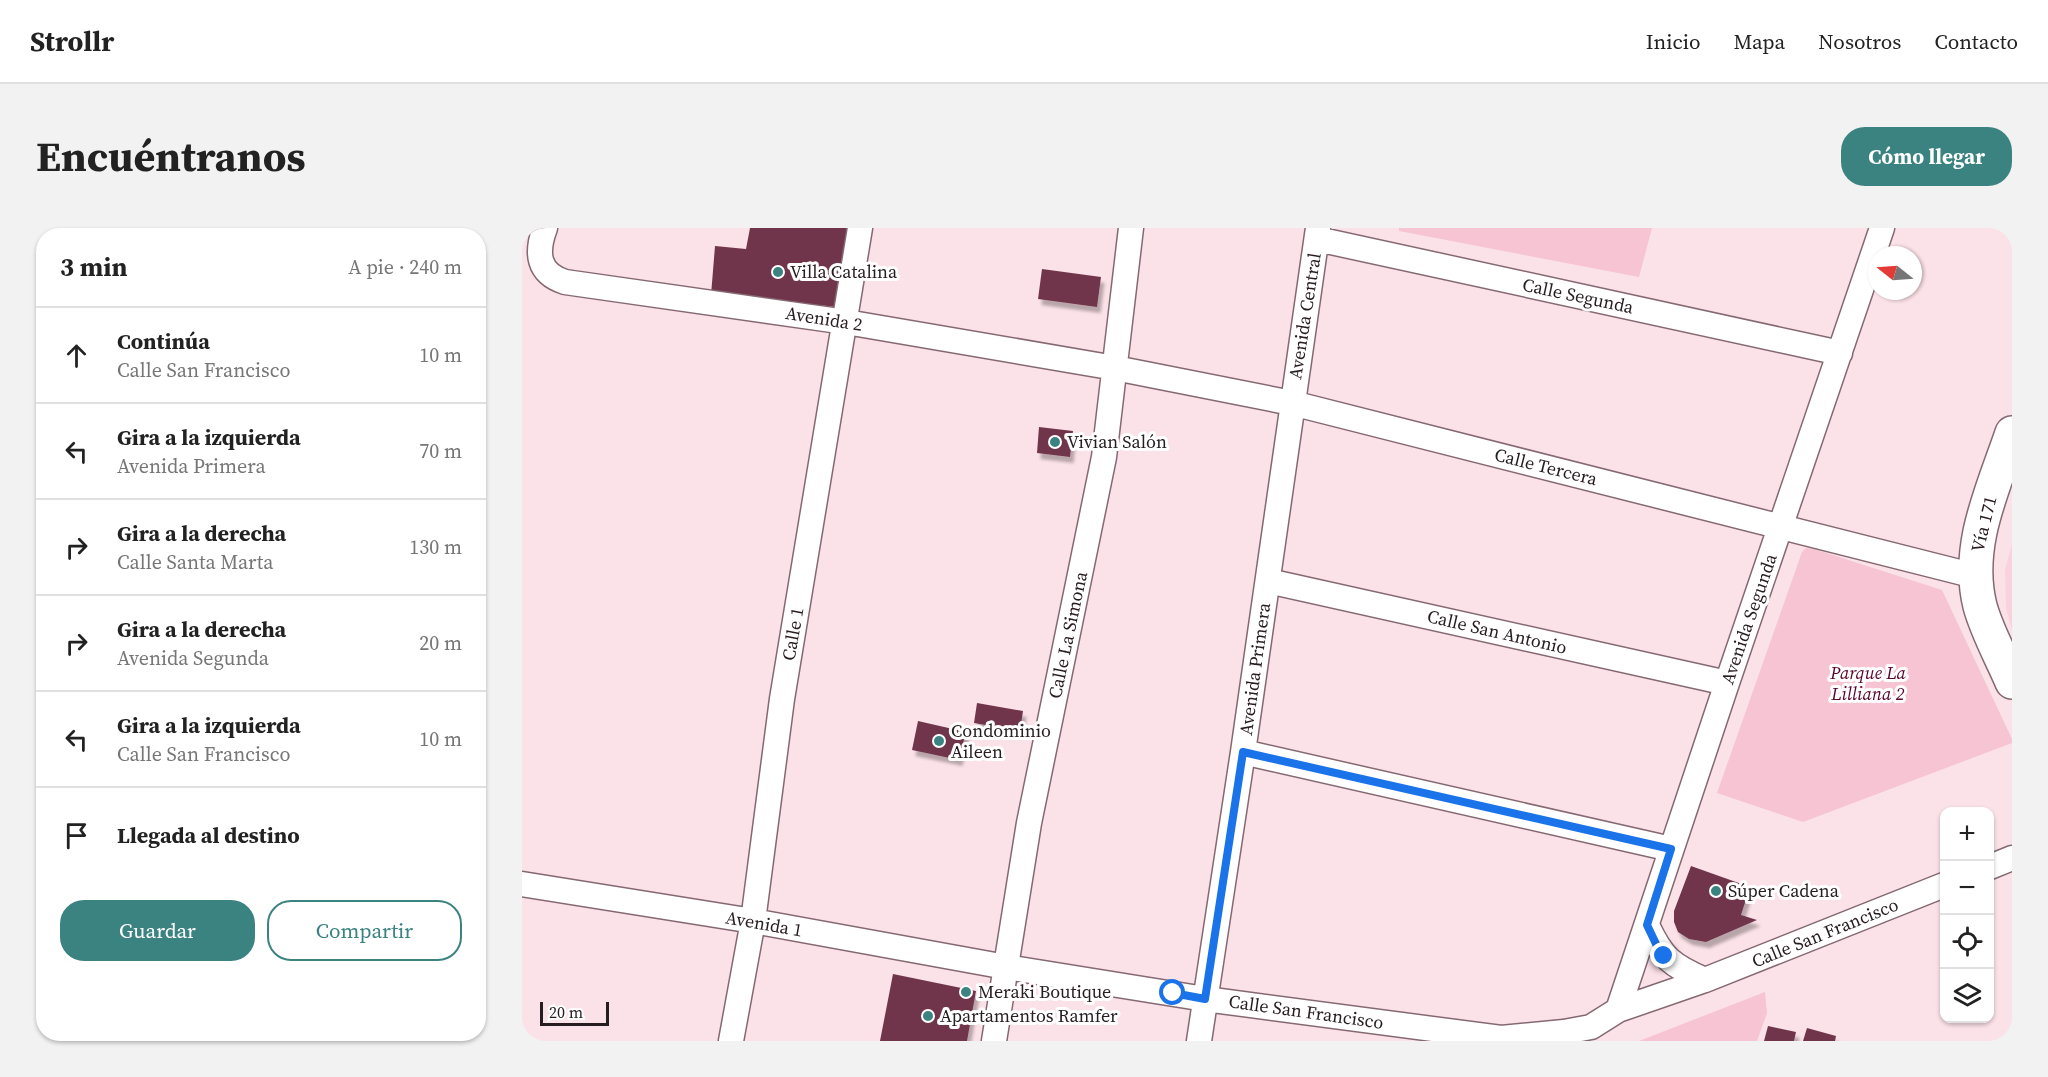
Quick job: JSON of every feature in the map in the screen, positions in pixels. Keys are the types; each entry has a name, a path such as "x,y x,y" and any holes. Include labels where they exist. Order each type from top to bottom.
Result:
{"main road":[{"name":"Vía 171","path":"2012,434 1982,523 1976,550 1974,576 1981,608 2012,682"}],"street":[{"name":"Avenida 2","path":"545,228 540,243 541,261 550,274 565,282 846,322 1115,368"},
{"name":"Calle 1","path":"731,1041 753,921 782,699 860,228"},
{"name":"Calle La Simona","path":"994,1041 1029,823 1104,458 1131,228"},
{"name":"Avenida Segunda","path":"1618,1010 1882,228"},
{"name":"Calle Segunda","path":"1317,234 1840,353"},
{"name":"Avenida Central","path":"1292,403 1317,234"},
{"name":"Calle Tercera","path":"1115,368 1292,403 1974,576"},
{"name":"Avenida Primera","path":"1199,1041 1268,581 1292,403"},
{"name":"Calle San Antonio","path":"1268,581 1727,683"},
{"path":"1243,752 1671,849"},
{"path":"1994,865 2012,858"},
{"name":"Avenida 1","path":"522,884 753,921 1006,967"},
{"name":"Calle San Francisco","path":"1006,967 1205,999 1373,1031 1501,1038 1591,1027 1618,1010 1704,981 1940,887"},
{"path":"1647,925 1664,956 1680,969 1704,981"}],"shaded area":[{"path":"2012,544 2012,630 2006,608 2005,569"}],"green space":[{"path":"1399,228 1652,228 1639,277 1399,231"},
{"name":"Parque La Lilliana 2","path":"1806,548 1942,590 2012,743 1803,822 1717,793 1802,552"},
{"path":"1765,992 1767,1013 1757,1041 1639,1041"}],"building":[{"name":"Villa Catalina","path":"750,228 851,228 838,307 711,295 715,246 746,249"},
{"path":"1042,269 1101,277 1097,307 1038,299"},
{"name":"Vivian Salón","path":"1039,427 1073,431 1070,457 1037,453"},
{"path":"977,703 1023,711 1020,731 974,723"},
{"name":"Condominio Aileen","path":"918,721 966,732 959,760 912,750"},
{"path":"1691,866 1750,887 1741,915 1757,920 1706,942 1689,939 1678,932 1674,922 1674,911"},
{"name":"Apartamentos Ramfer","path":"893,974 976,991 967,1041 880,1041"},
{"path":"1768,1026 1796,1032 1794,1041 1764,1041"},
{"path":"1807,1028 1836,1036 1835,1041 1803,1041"}],"place":[{"name":"Villa Catalina","path":"778,272"},
{"name":"Vivian Salón","path":"1055,442"},
{"name":"Condominio Aileen","path":"939,741"},
{"name":"Súper Cadena","path":"1716,891"},
{"name":"Meraki Boutique","path":"966,992"},
{"name":"Apartamentos Ramfer","path":"928,1016"}],"route":[{"path":"1173,993 1205,999 1243,752 1671,849 1647,925 1664,956"}]}
